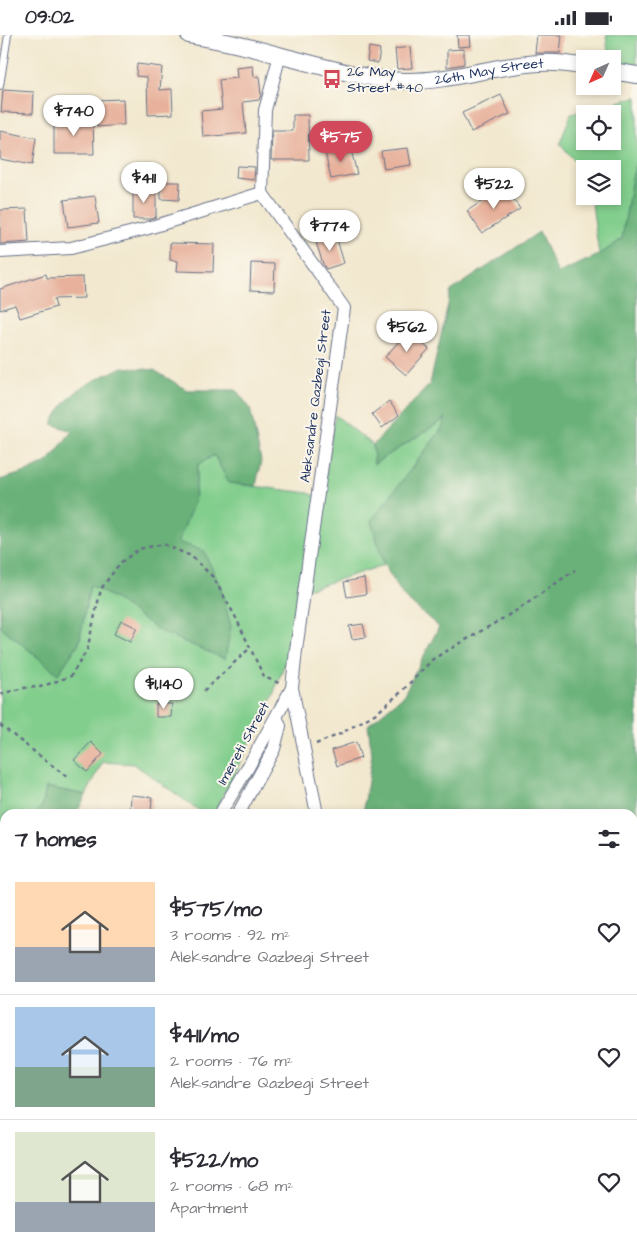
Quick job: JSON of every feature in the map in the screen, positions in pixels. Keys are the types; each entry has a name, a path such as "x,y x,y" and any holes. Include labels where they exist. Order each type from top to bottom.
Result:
{"street":[{"name":"26th May Street","path":"189,35 221,40 330,69 404,81 443,79 538,63 576,65"},
{"path":"0,252 71,248 146,229 262,193 265,110 280,55"},
{"path":"621,72 637,75"},
{"name":"Aleksandre Qazbegi Street","path":"262,193 344,308 292,688"},
{"path":"292,688 316,809"},
{"name":"Imereti Street","path":"223,809 292,688"},
{"path":"241,809 277,742 280,726 276,717"}],"lane":[{"path":"0,86 8,35"}],"path":[{"path":"0,694 24,688 40,687 70,676 87,650 101,589 120,563 139,549 163,544 191,556 212,577 236,616 264,677 292,688"},
{"path":"305,748 340,734 378,711 400,693 433,659 519,609 575,569"},
{"path":"204,691 250,648"},
{"path":"0,725 67,777"}],"green space":[{"path":"606,35 637,35 637,66 621,64 621,50 608,50"},
{"path":"637,97 637,160 632,178 622,239 599,255 592,205 621,205 621,160 576,160 576,163 560,143 571,114 576,113 576,150 621,150 621,105 606,105"},
{"path":"637,160 637,809 364,809 372,755 368,725 403,696 439,627 404,597 384,565 371,521 441,430 446,418 374,464 373,445 430,384 451,291 539,232 558,273 599,255 622,239 632,178"},
{"path":"122,367 154,370 187,390 236,390 250,408 261,461 256,486 229,483 214,455 198,465 194,502 178,542 204,551 220,586 231,626 225,659 161,632 115,599 90,585 79,643 58,674 0,626 0,480 29,471 49,461 72,431 52,424 65,403 81,388"},
{"path":"335,415 373,445 374,464 446,418 441,430 371,521 384,565 312,588 299,587 289,652 270,703 217,809 197,809 134,764 103,762 86,795 46,787 43,804 40,809 0,809 0,626 58,674 79,643 90,585 115,599 178,542 194,502 198,465 214,455 229,483 309,493 322,499"},
{"path":"46,787 86,795 79,809 40,809 43,804"}],"building":[{"path":"457,35 470,35 471,46 458,47"},
{"path":"537,35 562,35 560,53 535,53"},
{"path":"369,47 380,49 378,63 367,61"},
{"path":"410,47 412,68 397,69 395,49"},
{"path":"464,49 464,64 447,67 447,50"},
{"path":"137,64 162,67 160,90 172,89 173,114 148,115 147,77 136,76"},
{"path":"253,66 254,77 259,76 261,95 259,100 243,102 246,133 203,137 201,111 222,109 219,80 237,78 236,68"},
{"path":"3,90 34,92 33,113 1,112"},
{"path":"501,95 510,114 471,132 462,113"},
{"path":"123,99 124,125 97,127 96,100"},
{"path":"293,115 308,115 309,160 271,160 272,131 293,131"},
{"path":"54,119 93,119 94,154 54,154"},
{"path":"0,131 36,138 32,165 0,159"},
{"path":"350,146 357,174 331,179 325,152"},
{"path":"408,148 411,165 384,169 381,151"},
{"path":"237,166 255,167 254,180 236,178"},
{"path":"161,182 180,182 179,200 161,199"},
{"path":"505,186 520,209 482,233 467,211"},
{"path":"133,189 156,189 156,217 133,219"},
{"path":"95,196 99,223 68,227 64,200"},
{"path":"27,209 29,242 0,244 0,210"},
{"path":"336,236 344,263 326,269 316,242"},
{"path":"170,243 214,244 213,272 177,271 178,261 170,260"},
{"path":"251,263 275,264 274,291 250,290"},
{"path":"46,274 47,278 83,277 84,298 54,299 56,307 20,318 15,305 0,310 0,289"},
{"path":"408,331 429,349 406,375 385,357"},
{"path":"389,401 399,415 382,428 372,414"},
{"path":"364,578 366,594 347,597 344,582"},
{"path":"121,620 137,628 130,642 114,634"},
{"path":"363,624 366,637 352,639 349,626"},
{"path":"156,704 172,704 171,717 156,717"},
{"path":"91,742 103,754 87,772 74,760"},
{"path":"356,742 361,758 337,766 332,750"},
{"path":"131,795 152,797 151,809 130,809"}],"place":[{"name":"26 May Street #40","path":"332,79"}]}
